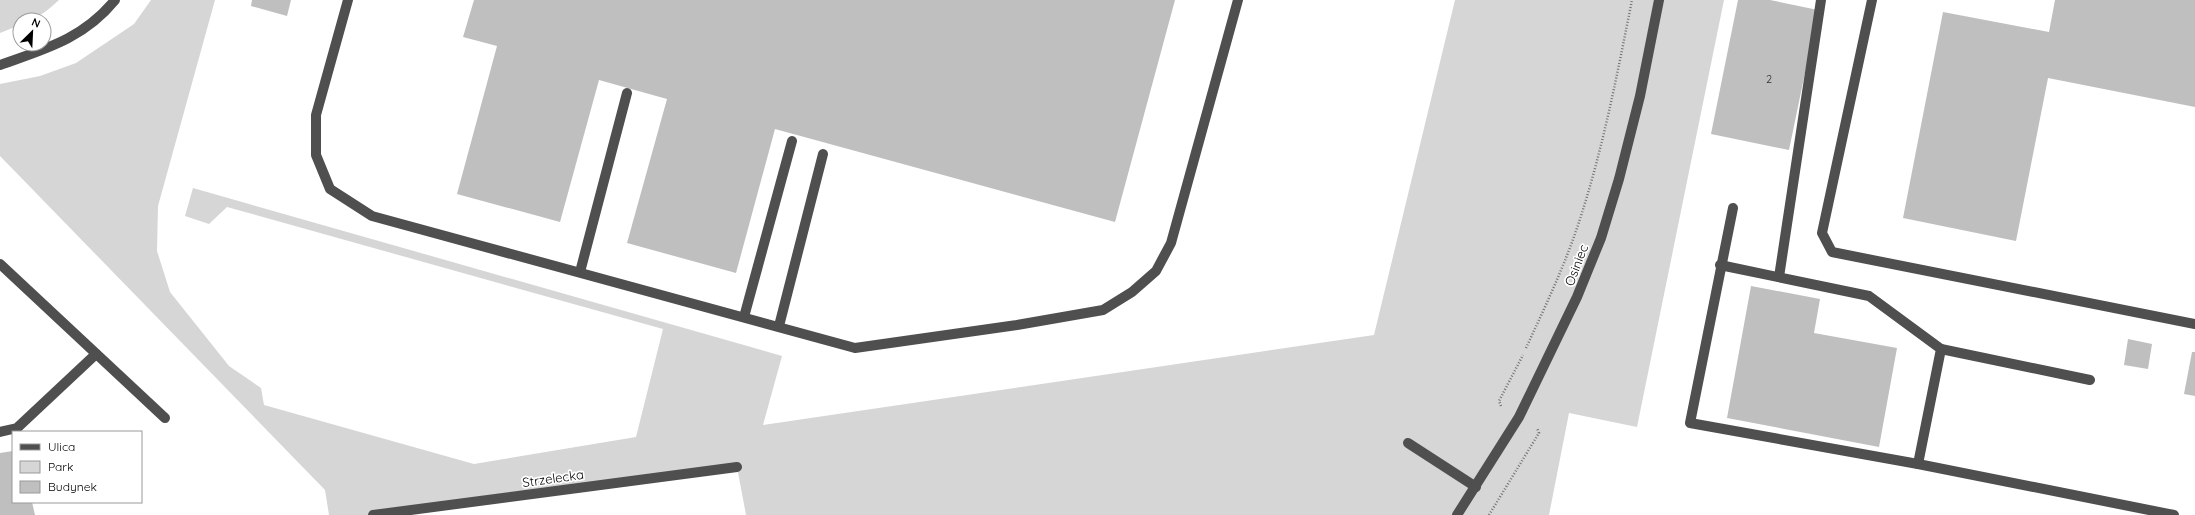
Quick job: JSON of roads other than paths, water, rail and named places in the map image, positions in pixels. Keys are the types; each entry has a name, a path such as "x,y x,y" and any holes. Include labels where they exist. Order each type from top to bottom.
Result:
{"street":[{"path":"0,65 64,42 106,11 115,0"},
{"path":"348,0 316,115 316,155 330,189 372,216 855,348 1017,325 1103,310 1132,292 1156,271 1171,243 1238,0"},
{"name":"Osiniec","path":"1457,515 1519,417 1577,298 1601,238 1620,179 1640,96 1659,0"},
{"path":"1779,277 1821,0"},
{"path":"1872,0 1822,233 1832,252 2195,324"},
{"path":"580,272 627,93"},
{"path":"744,317 792,141"},
{"path":"779,326 823,154"},
{"path":"1733,208 1720,265 1690,423 1918,464 2174,515"},
{"path":"0,264 165,418"},
{"path":"1720,265 1869,296 1941,350 2090,380"},
{"path":"1918,464 1941,350"},
{"path":"0,432 17,428 96,354"},
{"path":"1408,444 1476,487"},
{"name":"Strzelecka","path":"373,515 737,467"}]}
